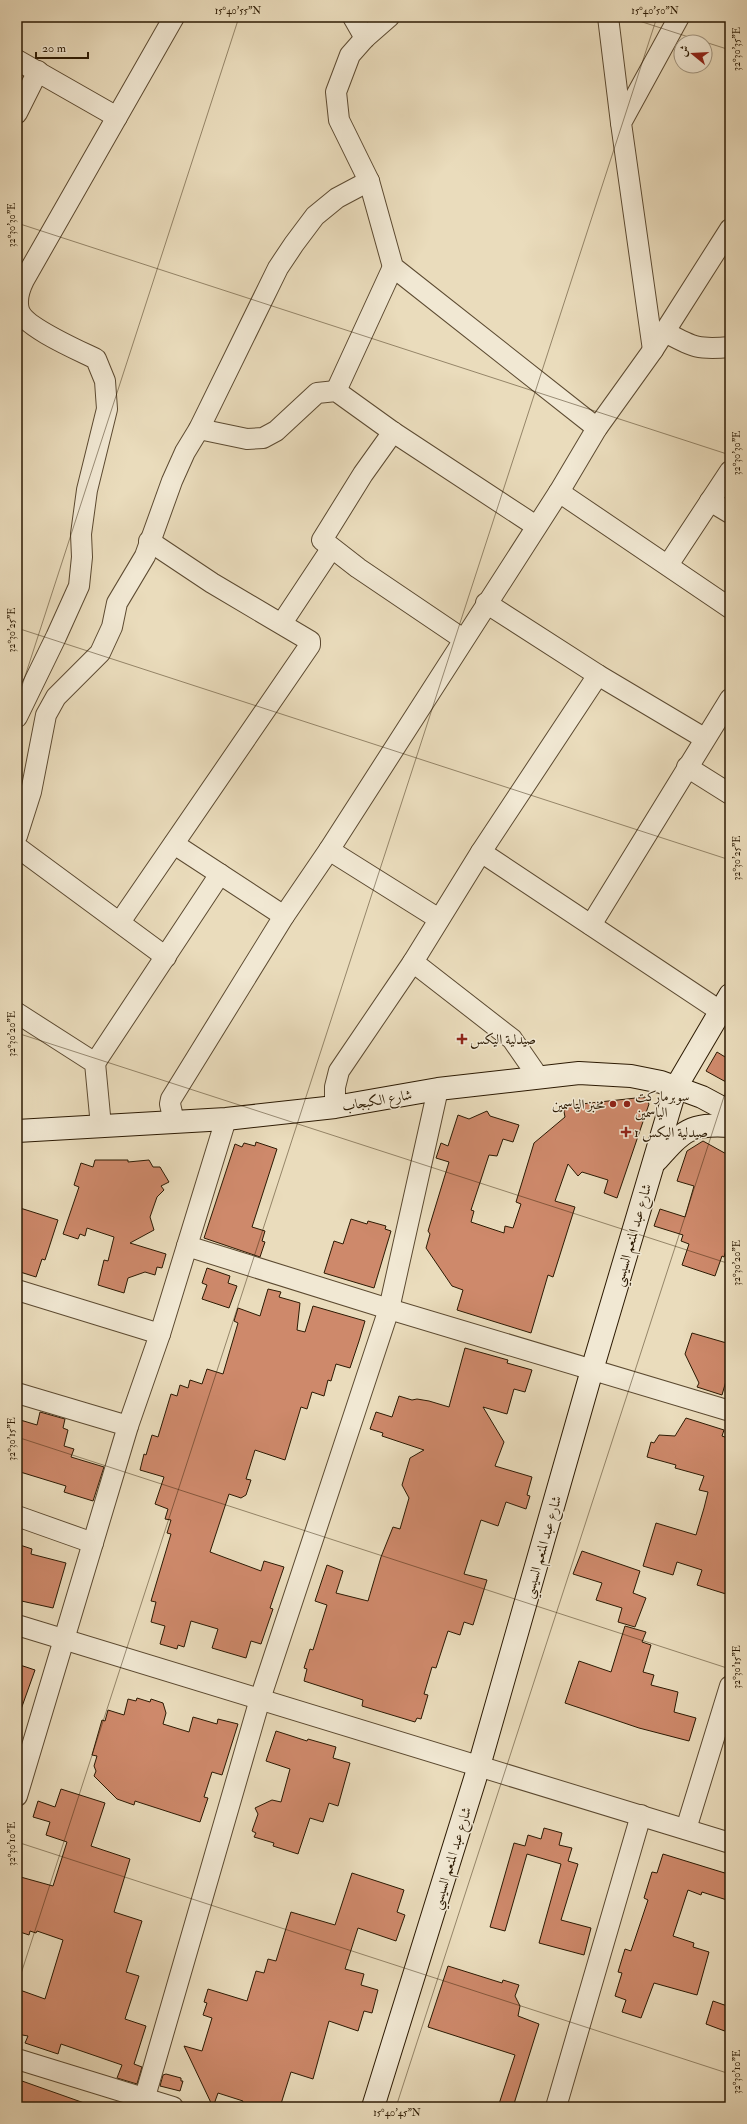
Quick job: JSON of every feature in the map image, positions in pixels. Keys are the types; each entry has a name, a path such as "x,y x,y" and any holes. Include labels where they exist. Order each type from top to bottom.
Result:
{"street":[{"path":"17,717 79,586 82,557 81,534 87,490 107,409 105,381 96,358 30,324 19,312 18,287 174,17"},
{"path":"353,17 365,38"},
{"path":"389,17 365,38 350,55 336,92 339,120 369,181 392,267 597,428"},
{"path":"608,17 621,124 653,350"},
{"path":"621,124 679,17"},
{"path":"17,60 117,117"},
{"path":"17,113 38,71"},
{"path":"17,836 31,792 46,715 56,697 100,653 112,628 117,603 141,563 172,481 185,452 199,430 278,268 315,216 337,198 369,181"},
{"path":"174,1122 170,1104 171,1099 284,916 329,850 486,603 559,492 597,428 653,350 729,233"},
{"path":"336,391 392,267"},
{"path":"665,332 693,347 712,349 730,347"},
{"path":"199,430 247,439 263,438 276,431 317,393 336,391 393,432 536,526"},
{"path":"393,432 323,536 323,543 463,639"},
{"path":"668,565 730,471"},
{"path":"559,492 730,608"},
{"path":"710,501 730,514"},
{"path":"120,922 310,645 308,638 212,583 149,542"},
{"path":"282,623 332,549"},
{"path":"486,603 598,675 704,738"},
{"path":"335,1107 335,1087 339,1071 413,962 482,852 598,675"},
{"path":"591,925 704,738 730,699"},
{"path":"687,767 730,794"},
{"path":"174,844 284,916"},
{"path":"17,847 166,957"},
{"path":"329,850 439,919"},
{"path":"482,852 591,925 725,1003"},
{"path":"101,1126 95,1063 220,874"},
{"path":"413,962 512,1039 539,1078"},
{"name":"شارع عبد المنعم السيسي","path":"373,2107 479,1766 592,1370 676,1087 725,1003"},
{"path":"17,1013 95,1063"},
{"name":"شارع الكبجاب","path":"17,1132 226,1119 335,1107 438,1089 579,1073 631,1076 676,1087 702,1097 730,1112"},
{"path":"143,2102 260,1699 389,1309 438,1089"},
{"path":"17,1796 128,1426 160,1334 226,1119"},
{"path":"653,1165 678,1137 697,1126 730,1126"},
{"path":"188,1246 389,1309 730,1411"},
{"path":"17,1290 160,1334"},
{"path":"17,1392 128,1426"},
{"path":"17,1516 93,1543"},
{"path":"17,1625 730,1842"},
{"path":"686,1829 730,1686"},
{"path":"556,2107 641,1815"},
{"path":"17,2059 143,2102 174,2107"}],"building":[{"path":"717,1052 730,1060 730,1074 726,1082 706,1071"},
{"path":"645,1097 649,1104 617,1198 604,1193 608,1180 582,1172 578,1176 568,1164 555,1201 575,1207 553,1277 548,1275 531,1333 457,1310 463,1290 452,1286 426,1248 430,1234 428,1231 449,1162 436,1158 441,1143 448,1146 458,1115 469,1119 487,1111 490,1116 519,1125 513,1142 503,1139 497,1156 489,1155 471,1210 474,1211 471,1222 504,1233 505,1226 513,1228 521,1204 516,1202 534,1143 565,1117 563,1106"},
{"path":"703,1141 730,1156 730,1236 724,1257 722,1256 715,1276 682,1265 689,1244 681,1241 683,1235 654,1226 660,1209 685,1217 694,1186 677,1181 687,1151"},
{"path":"256,1142 277,1149 252,1227 265,1231 262,1241 265,1242 260,1257 204,1238 235,1144 242,1147 244,1143 255,1146"},
{"path":"95,1160 128,1160 128,1162 149,1160 153,1167 160,1167 169,1182 161,1186 164,1190 157,1197 150,1217 154,1230 130,1243 166,1254 162,1268 157,1267 155,1275 145,1272 128,1278 124,1293 98,1285 104,1260 108,1261 114,1237 87,1228 85,1236 80,1234 78,1239 63,1234 79,1187 74,1185 81,1163 93,1167"},
{"path":"17,1207 58,1220 45,1260 42,1259 36,1277 17,1271"},
{"path":"351,1219 367,1224 368,1221 386,1226 385,1229 391,1231 374,1288 324,1273 334,1241 343,1244"},
{"path":"207,1268 230,1276 228,1283 237,1286 229,1308 202,1299 207,1285 202,1283"},
{"path":"268,1289 281,1292 279,1297 300,1303 297,1330 305,1332 313,1306 365,1321 350,1368 336,1364 331,1381 328,1380 324,1396 312,1392 307,1409 301,1407 285,1460 255,1450 246,1479 251,1480 246,1495 241,1498 229,1494 210,1552 261,1571 264,1561 284,1567 270,1608 273,1609 261,1644 251,1641 246,1658 212,1648 218,1629 191,1621 184,1647 178,1645 177,1649 160,1644 165,1626 151,1622 156,1602 151,1601 171,1534 167,1533 171,1520 165,1519 168,1509 155,1504 164,1477 140,1470 144,1454 146,1455 152,1435 158,1437 171,1394 177,1396 180,1385 188,1388 190,1380 202,1384 207,1369 223,1374 238,1323 234,1321 238,1308 260,1316"},
{"path":"692,1333 730,1344 730,1367 722,1395 697,1387 699,1383 685,1354"},
{"path":"465,1348 508,1360 507,1363 532,1370 525,1392 514,1389 507,1414 483,1407 504,1442 495,1466 532,1477 527,1495 530,1496 526,1509 506,1502 498,1526 481,1520 464,1574 487,1580 473,1625 464,1622 460,1635 448,1631 436,1668 432,1667 424,1694 428,1695 421,1719 417,1718 415,1722 362,1706 363,1700 304,1681 307,1669 304,1668 310,1649 313,1650 327,1605 315,1601 327,1565 343,1571 336,1593 368,1601 381,1557 393,1527 400,1529 409,1498 402,1485 410,1458 424,1450 382,1436 383,1433 370,1429 376,1412 392,1417 399,1396 412,1400 417,1399 429,1401 449,1407"},
{"path":"40,1412 65,1419 63,1428 68,1430 64,1446 74,1449 71,1457 104,1467 93,1501 64,1492 66,1486 17,1471 17,1419 37,1425"},
{"path":"686,1418 724,1430 722,1436 730,1439 730,1582 726,1594 697,1585 702,1570 677,1562 673,1575 643,1566 656,1523 696,1535 704,1508 708,1492 699,1490 704,1476 675,1468 676,1465 647,1457 651,1442 654,1443 659,1435 675,1436"},
{"path":"17,1544 32,1549 31,1554 66,1563 53,1608 17,1600"},
{"path":"582,1551 640,1571 633,1593 646,1598 635,1627 618,1622 622,1608 596,1600 602,1583 573,1574"},
{"path":"625,1626 646,1632 642,1642 651,1645 643,1672 654,1675 651,1685 678,1692 674,1712 696,1718 689,1741 639,1728 565,1703 579,1661 611,1672"},
{"path":"17,1664 35,1670 19,1715 17,1714"},
{"path":"137,1698 150,1702 151,1699 163,1703 166,1713 163,1724 189,1732 193,1717 217,1724 218,1719 238,1724 222,1775 212,1772 204,1797 208,1798 200,1822 135,1801 134,1805 117,1799 94,1776 96,1771 94,1766 97,1756 92,1755 102,1720 105,1721 108,1710 124,1715 128,1699 136,1701"},
{"path":"276,1731 307,1741 308,1739 336,1747 333,1758 350,1763 338,1806 329,1803 323,1822 310,1818 298,1854 273,1846 274,1843 254,1837 256,1833 252,1831 258,1814 255,1808 272,1800 281,1802 290,1769 266,1761"},
{"path":"61,1789 105,1803 91,1846 130,1859 114,1912 142,1921 126,1972 139,1976 125,2019 146,2026 134,2064 142,2067 137,2084 117,2078 122,2065 61,2044 58,2054 25,2043 28,2036 17,2034 17,1989 45,1999 63,1940 37,1931 36,1933 30,1931 29,1935 17,1931 17,1876 53,1886 67,1842 46,1835 50,1822 33,1817 38,1801 55,1807"},
{"path":"544,1828 562,1833 559,1845 572,1848 568,1861 578,1864 561,1920 591,1928 584,1955 539,1943 561,1864 527,1854 505,1931 490,1927 514,1843 525,1846 528,1835 541,1839"},
{"path":"663,1854 728,1874 730,1901 702,1892 701,1895 688,1890 673,1936 694,1943 693,1947 709,1952 697,1995 654,1983 641,2018 622,2012 626,2000 615,1996 622,1973 618,1972 625,1949 631,1951 648,1900 644,1898 652,1872 657,1873"},
{"path":"352,1873 404,1890 397,1912 405,1915 396,1941 358,1928 345,1969 364,1974 361,1985 378,1990 372,2013 364,2011 358,2031 329,2021 313,2079 291,2072 280,2107 241,2107 243,2101 218,2093 213,2107 184,2046 202,2051 212,2018 203,2015 207,2003 204,2002 208,1989 247,2001 256,1971 264,1973 268,1959 276,1961 291,1912 335,1925"},
{"path":"448,1966 502,1983 503,1980 519,1985 515,1996 520,2006 518,2016 539,2024 513,2107 498,2107 515,2055 428,2027"},
{"path":"713,2001 730,2007 730,2033 706,2024"},
{"path":"166,2074 181,2078 181,2081 183,2081 180,2091 160,2086 163,2075"},
{"path":"22,2081 87,2104 86,2107 17,2107 17,2097"}],"place":[{"name":"صيدلية اليكس","path":"462,1039"},
{"name":"مخبز الياسمين","path":"613,1104"},
{"name":"سوبرماركت الياسمين","path":"627,1104"},
{"name":"صيدلية اليكس 1","path":"626,1132"}]}
